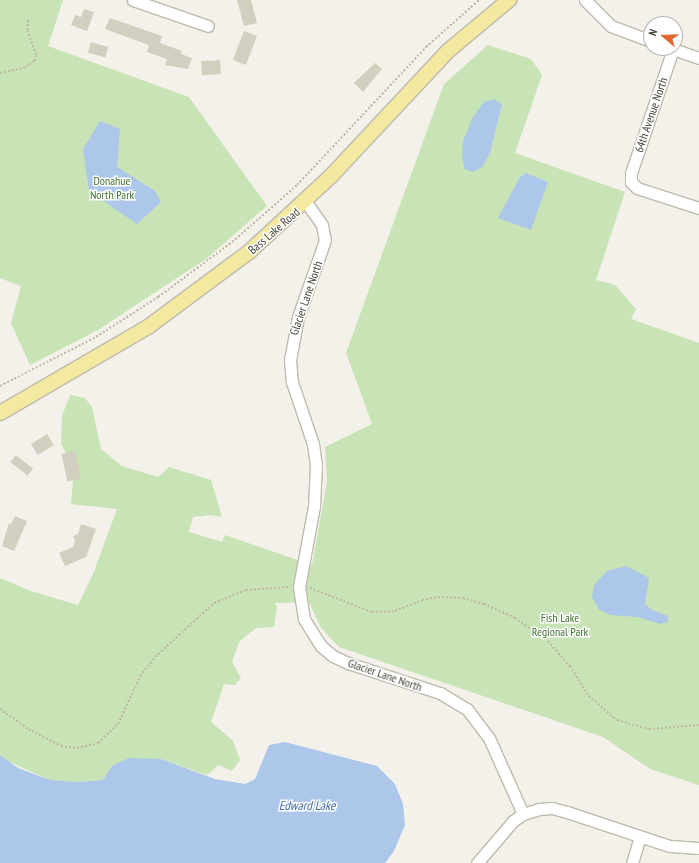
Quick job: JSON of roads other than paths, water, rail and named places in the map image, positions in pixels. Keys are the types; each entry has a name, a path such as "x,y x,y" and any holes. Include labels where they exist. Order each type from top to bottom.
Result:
{"main road":[{"name":"Bass Lake Road","path":"0,413 167,314 249,252 306,202 448,51 509,0"}],"street":[{"path":"133,0 208,26"},
{"path":"585,0 611,26 643,39"},
{"path":"683,52 699,58"},
{"name":"64th Avenue North","path":"670,56 631,182 637,188 699,208"},
{"name":"Glacier Lane North","path":"306,202 322,225 325,240 298,317 290,360 292,382 313,444 316,465 314,506 298,587 304,620 321,646 333,656 348,663 440,693 467,709 489,738 523,814"},
{"path":"477,863 504,831 523,814 552,808 670,846 699,848"},
{"path":"632,863 640,837"}],"water":[{"path":"494,99 502,104 490,153 482,167 473,172 465,169 462,158 463,141 473,117 484,102"},
{"path":"100,121 120,129 117,167 155,191 161,202 137,224 89,191 83,149"},
{"path":"526,173 548,182 531,230 498,218 520,177"},
{"path":"626,566 649,578 645,604 652,610 668,616 668,622 660,624 638,617 610,615 599,610 592,597 594,585 607,571"},
{"name":"Edward Lake","path":"285,742 377,766 395,784 403,804 405,825 394,851 385,863 0,863 0,755 18,768 50,780 78,782 103,780 112,766 129,758 161,759 215,779 245,784 255,779 269,745"}],"park label":[{"name":"Donahue North Park","path":"112,188"},
{"name":"Fish Lake Regional Park","path":"560,625"}]}
